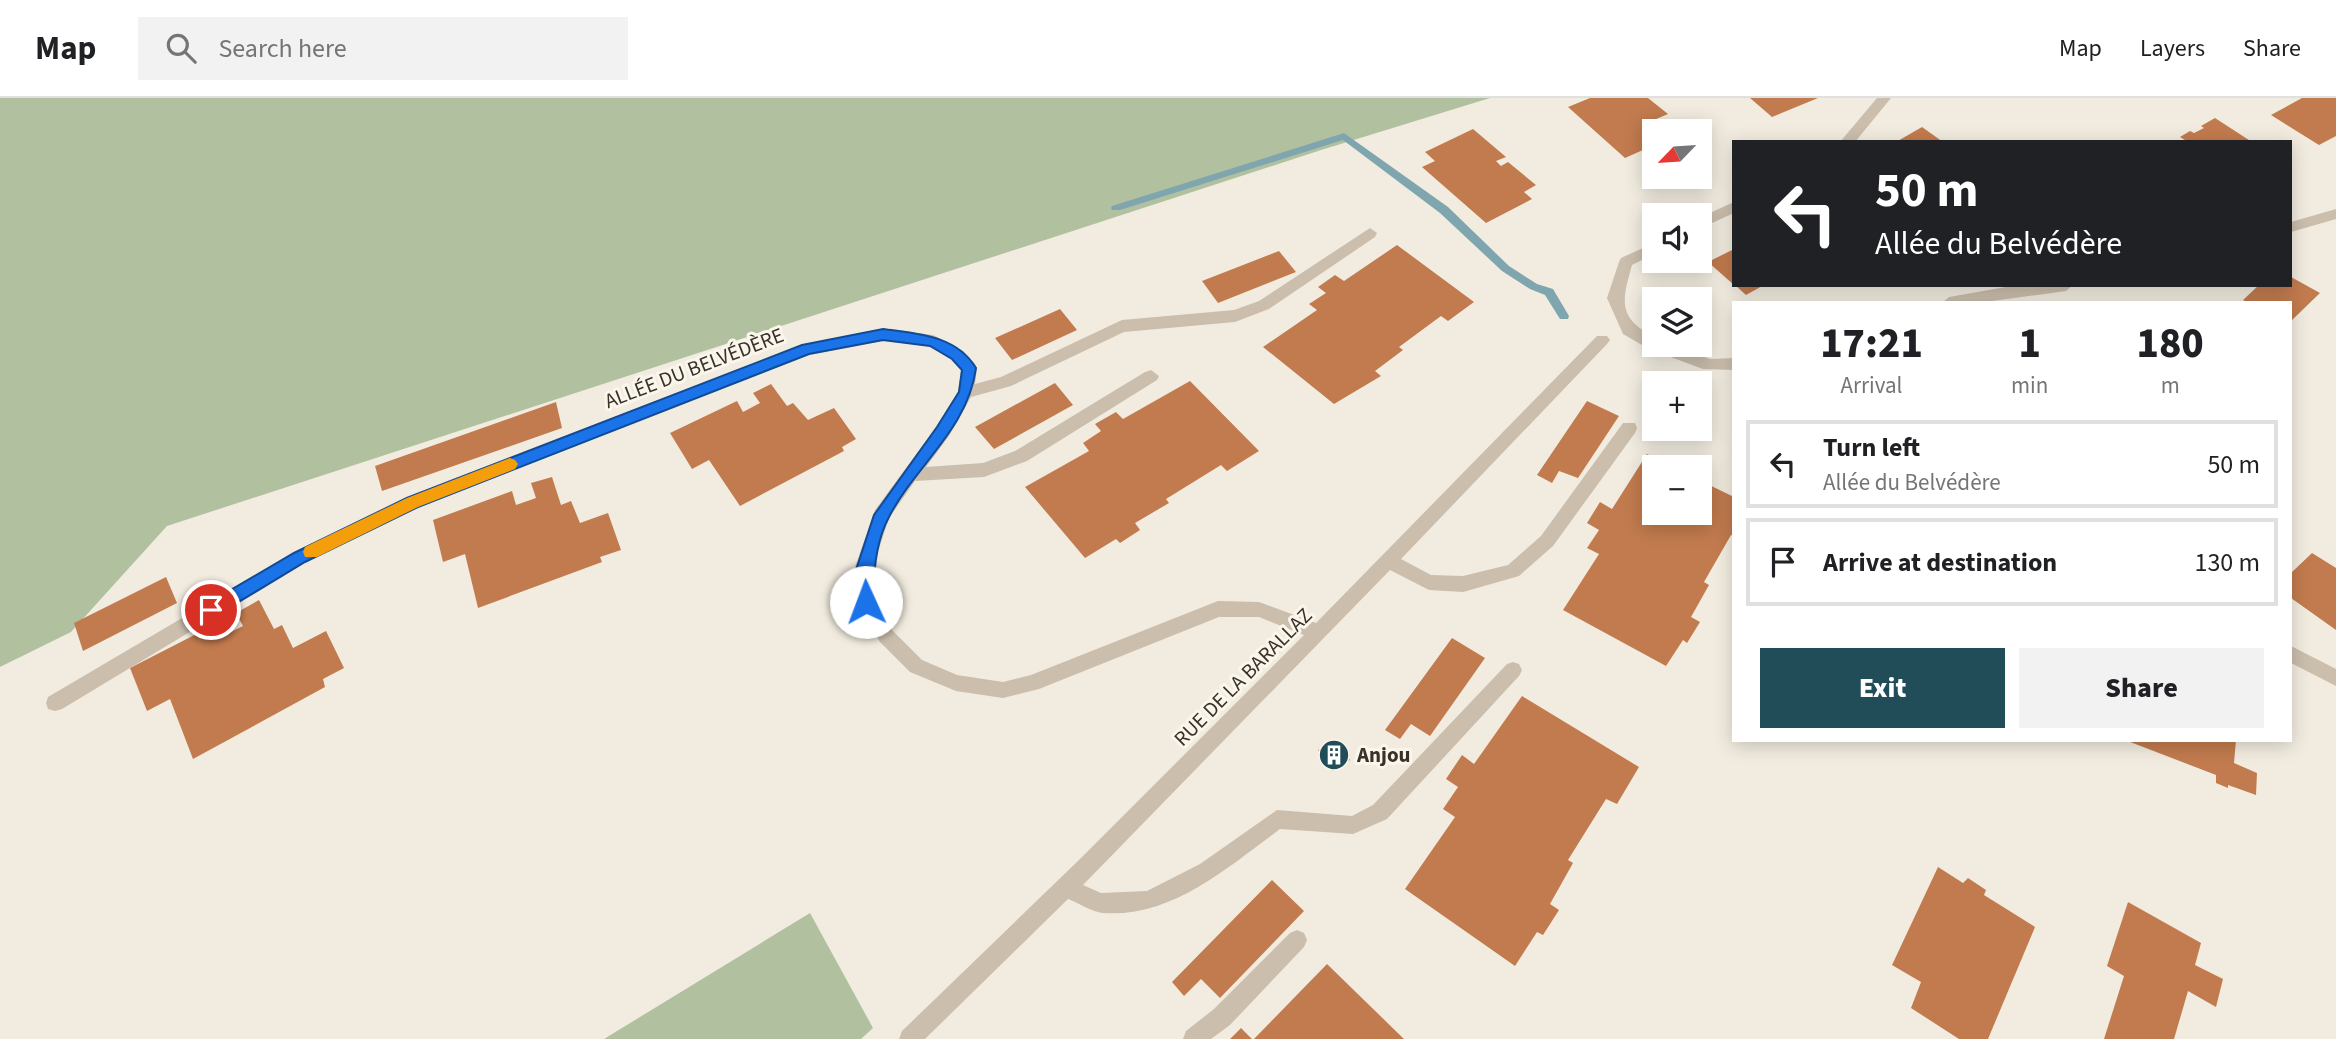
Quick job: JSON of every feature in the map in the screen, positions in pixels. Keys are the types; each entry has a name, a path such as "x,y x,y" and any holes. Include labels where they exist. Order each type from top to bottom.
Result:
{"street":[{"path":"1849,140 1884,98"},
{"path":"1712,218 1732,208"},
{"path":"2292,228 2336,214"},
{"path":"1318,633 1262,609 1240,606 1217,609 1032,683 1003,690 956,683 916,666 886,636 866,602 864,567 881,515 943,431 966,392 1005,382 1122,326 1234,316 1264,305 1370,233"},
{"path":"1642,254 1626,262 1615,298 1628,330 1642,338"},
{"path":"1959,301 2049,287"},
{"name":"ALLÉE DU BELVÉDÈRE","path":"55,703 300,557 412,502 807,349 883,335 933,341 957,355 969,368 966,392"},
{"name":"RUE DE LA BARALLAZ","path":"910,1039 1066,887 1318,633 1602,340"},
{"path":"1687,357 1709,365 1732,364"},
{"path":"910,475 984,470 1021,456 1151,376"},
{"path":"1389,561 1429,582 1464,584 1513,571 1547,541 1629,428"},
{"path":"2292,655 2336,678"},
{"path":"1066,887 1101,903 1149,901 1207,871 1277,819 1353,825 1362,821 1380,812 1513,670"},
{"path":"1194,1039 1222,1017 1297,940"}],"green space":[{"path":"0,98 1490,98 1318,151 167,526 71,632 0,667"},
{"path":"810,913 873,1028 861,1039 604,1039"}],"building":[{"path":"1590,98 1648,98 1668,114 1656,119 1642,119 1642,150 1625,158 1568,107"},
{"path":"1750,98 1818,98 1772,117"},
{"path":"2302,98 2336,98 2336,136 2319,145 2271,115"},
{"path":"2215,118 2249,140 2185,140 2180,137 2190,131 2194,133 2204,128 2201,126"},
{"path":"1922,127 1940,140 1899,140"},
{"path":"1473,129 1506,157 1496,161 1501,166 1508,162 1536,185 1524,192 1532,199 1486,223 1422,167 1435,161 1425,152"},
{"path":"1397,245 1474,302 1448,321 1441,316 1399,347 1403,350 1375,371 1381,376 1334,404 1263,347 1317,310 1309,304 1326,293 1318,287 1335,275 1344,281"},
{"path":"1732,250 1732,283 1712,266 1712,260"},
{"path":"1279,251 1296,272 1218,303 1202,281"},
{"path":"2292,278 2320,293 2292,320 2292,301 2243,300 2257,287 2292,287"},
{"path":"1737,287 1760,287 1746,295"},
{"path":"1060,309 1077,330 1012,360 995,338"},
{"path":"1190,381 1259,451 1227,471 1221,465 1166,499 1169,503 1135,523 1140,530 1120,543 1116,539 1085,558 1025,487 1089,451 1083,443 1101,431 1095,424 1116,412 1123,419"},
{"path":"1055,383 1073,405 994,449 975,427"},
{"path":"771,384 787,406 793,403 808,420 834,408 856,439 842,447 844,451 740,506 709,460 692,469 670,433 737,401 743,412 760,403 753,393"},
{"path":"1587,401 1619,416 1578,478 1559,471 1552,483 1537,475"},
{"path":"556,402 562,428 382,491 375,466"},
{"path":"1642,462 1642,525 1712,525 1712,486 1732,496 1732,535 1704,582 1709,585 1691,617 1700,622 1687,643 1683,640 1666,666 1563,610 1599,554 1587,548 1599,530 1587,523 1600,502 1612,509"},
{"path":"552,477 561,505 571,501 580,523 608,513 621,550 600,557 602,562 478,608 465,554 443,562 433,520 512,491 516,505 536,498 531,483"},
{"path":"2312,553 2336,568 2336,630 2292,599 2292,572"},
{"path":"166,577 177,603 83,651 74,623"},
{"path":"259,600 274,629 282,625 293,648 326,631 344,668 323,679 325,687 193,759 170,699 147,711 130,668 214,625 221,637 243,626 236,613"},
{"path":"1452,638 1485,658 1430,736 1411,724 1400,739 1385,730"},
{"path":"1522,696 1639,767 1617,804 1606,799 1568,860 1573,863 1550,904 1559,910 1543,935 1537,932 1515,966 1405,889 1455,817 1443,809 1458,787 1446,779 1462,755 1474,764"},
{"name":"Anjou","path":"1335,740 1350,760 1332,771 1318,750"},
{"path":"2130,742 2236,742 2234,763 2257,773 2256,795 2216,783 2216,775"},
{"path":"1938,867 1963,883 1968,878 1986,890 1984,895 2035,927 1988,1039 1959,1039 1911,1008 1921,982 1892,965"},
{"path":"1272,880 1304,911 1220,998 1201,979 1184,996 1172,982"},
{"path":"2128,902 2201,943 2195,965 2223,979 2216,1007 2188,991 2174,1039 2104,1039 2124,976 2107,966"},
{"path":"1327,964 1404,1039 1254,1039"},
{"path":"1241,1028 1252,1039 1230,1039"}],"waterway":[{"path":"1116,208 1344,136 1444,210 1505,269 1549,292 1564,316"}],"slow traffic":[{"path":"311,552 412,502 510,464"}],"place":[{"name":"Anjou","path":"1334,755"}],"route":[{"path":"211,610 300,557 412,502 807,349 883,335 933,341 957,355 969,368 966,392 943,431 881,515 864,567 866,602"}]}
